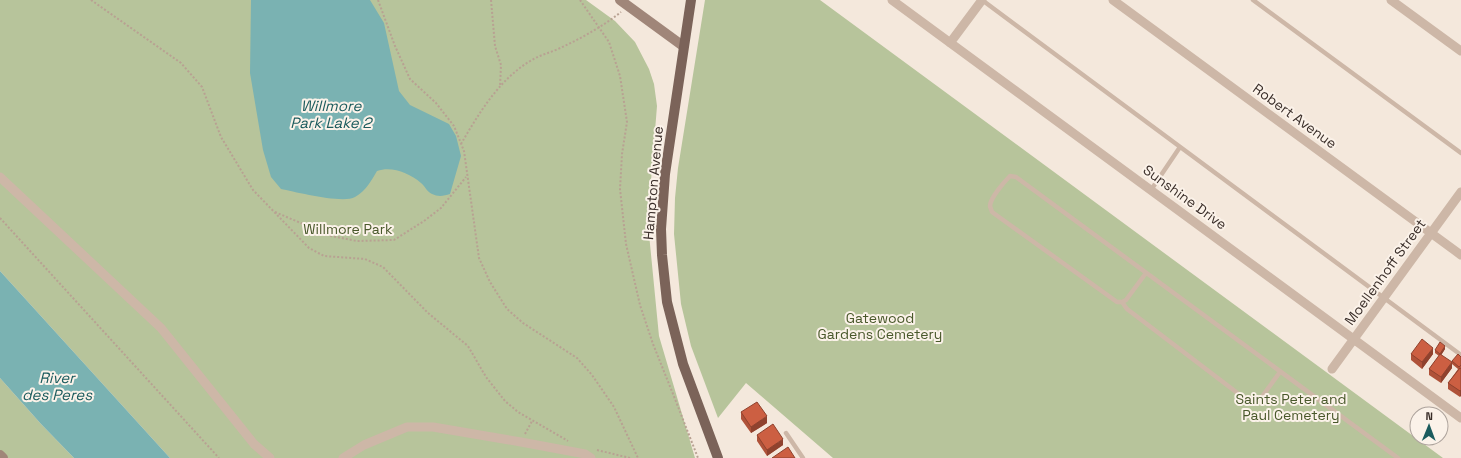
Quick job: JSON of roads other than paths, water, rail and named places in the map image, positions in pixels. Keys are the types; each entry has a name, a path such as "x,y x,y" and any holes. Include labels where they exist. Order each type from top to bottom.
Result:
{"main road":[{"path":"620,0 683,46"},
{"name":"Hampton Avenue","path":"691,0 664,174 661,229 662,255 667,302 683,364 718,458"},
{"path":"0,455 3,458"}],"street":[{"name":"Sunshine Drive","path":"892,0 1461,418"},
{"path":"950,43 982,0"},
{"name":"Robert Avenue","path":"1113,0 1461,255"},
{"path":"1391,0 1461,51"},
{"path":"0,177 161,328 254,444 270,458"},
{"name":"Moellenhoff Street","path":"1332,369 1461,192"},
{"path":"343,458 364,445 407,427 432,428 585,454 592,453"}],"lane":[{"path":"982,0 1461,355"},
{"path":"1253,0 1461,153"},
{"path":"1151,190 1180,147"},
{"path":"1146,273 1126,300 1117,302 992,212 990,206 991,201 1003,183 1010,176 1016,177 1398,458"},
{"path":"1122,302 1127,309 1244,398 1261,398 1280,372"},
{"path":"786,433 803,458"}],"water":[{"name":"Willmore Park Lake 2","path":"251,0 370,0 384,23 399,91 410,105 449,124 456,136 461,156 450,194 441,196 434,195 416,179 406,173 389,169 377,171 368,186 362,192 349,199 319,197 281,189 271,177 263,150 250,73"},
{"name":"River des Peres","path":"0,271 170,458 74,458 41,424 0,378"}],"park label":[{"name":"Willmore Park","path":"348,229"},
{"name":"Gatewood Gardens Cemetery","path":"880,326"},
{"name":"Saints Peter and Paul Cemetery","path":"1291,408"}]}
